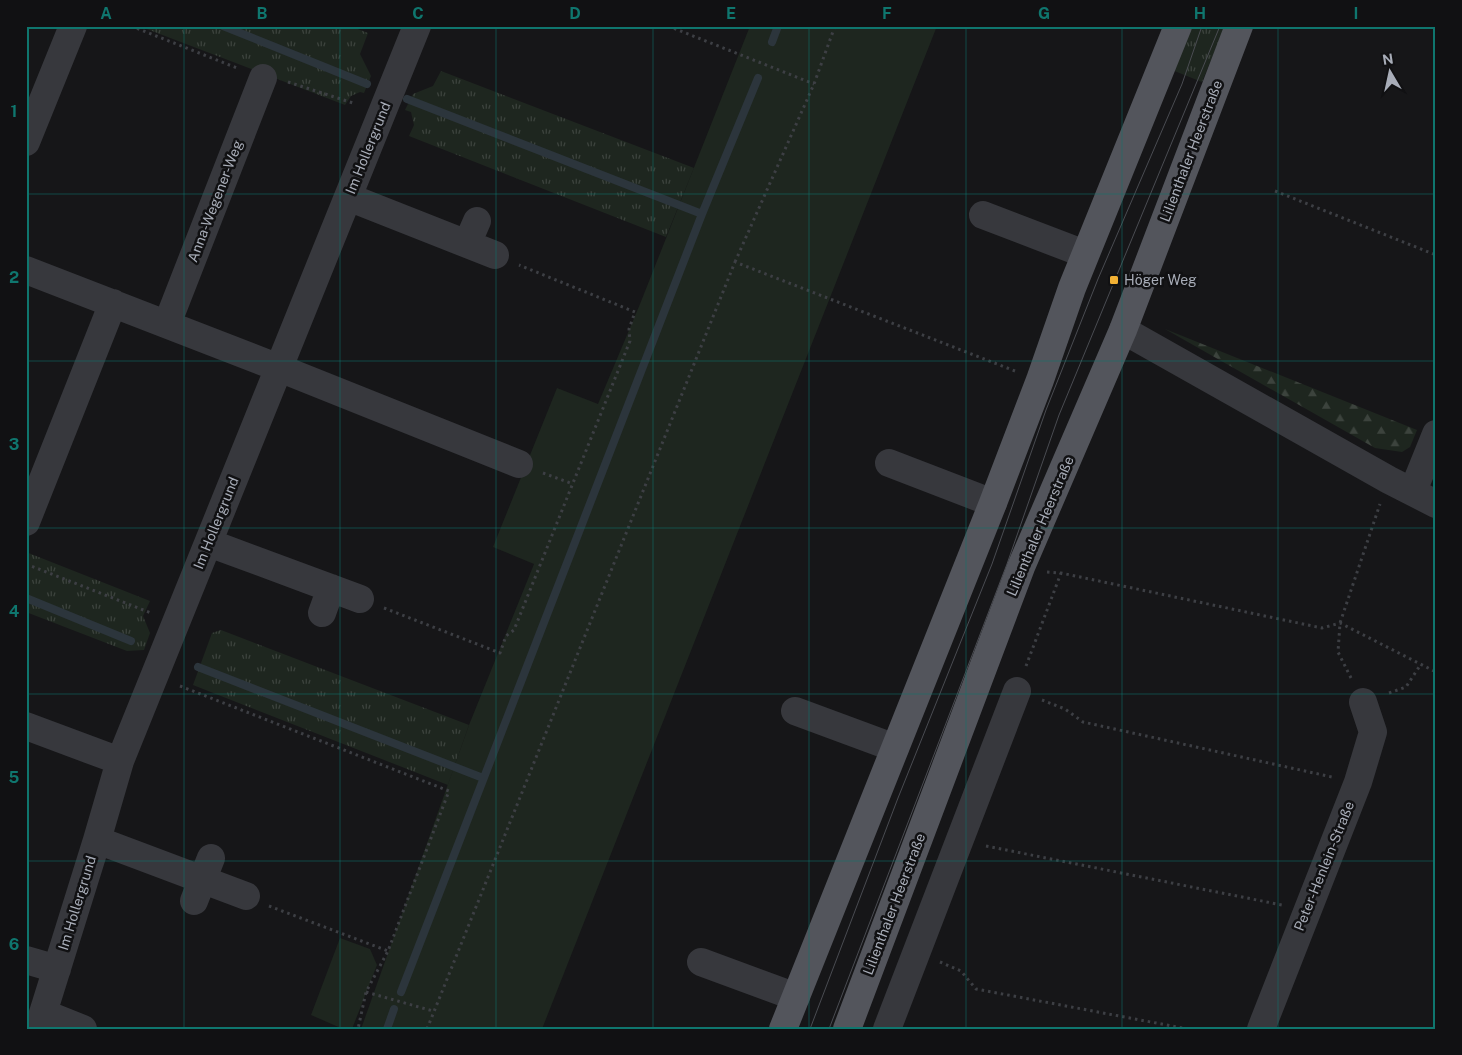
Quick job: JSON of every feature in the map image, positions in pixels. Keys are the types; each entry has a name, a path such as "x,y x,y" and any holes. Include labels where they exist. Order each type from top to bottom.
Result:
{"main road":[{"path":"783,1029 993,503 1085,254 1178,26"},
{"name":"Lilienthaler Heerstraße","path":"847,1029 1021,566 1123,330 1239,26"}],"street":[{"path":"26,142 73,26"},
{"name":"Im Hollergrund","path":"40,1021 120,761 418,26"},
{"name":"Anna-Wegener-Weg","path":"167,324 263,78"},
{"path":"348,197 495,255"},
{"path":"983,215 1085,254"},
{"path":"26,270 519,464"},
{"path":"26,522 113,304"},
{"path":"1123,330 1388,480 1424,498 1436,434"},
{"path":"889,464 993,503"},
{"path":"208,542 328,579 360,599"},
{"path":"322,613 328,579"},
{"path":"887,1029 915,952 960,841 1017,691"},
{"name":"Peter-Henlein-Straße","path":"1261,1029 1358,782 1373,732 1363,702"},
{"path":"794,711 895,748"},
{"path":"26,726 120,761"},
{"path":"97,840 246,896"},
{"path":"26,960 57,968"},
{"path":"701,962 796,997"},
{"path":"40,1021 83,1029"}],"path":[{"path":"131,26 263,78 284,80 383,113"},
{"path":"668,26 814,84"},
{"path":"427,1029 735,262 814,84 835,26"},
{"path":"1275,191 1436,256"},
{"path":"735,262 1040,380"},
{"path":"1388,480 1340,623 1338,652 1363,702 1406,687 1421,664"},
{"path":"26,564 176,623"},
{"path":"1358,782 1083,722 1065,709 1017,691 1061,573 1322,628 1340,623 1436,672"},
{"path":"155,676 449,791 388,951 366,992 358,1029"},
{"path":"960,841 1307,910"},
{"path":"246,896 388,951"},
{"path":"915,952 961,971 976,989 1188,1029"},
{"path":"366,992 433,1011"}],"green space":[{"path":"139,26 350,26 368,33 360,54 371,76 364,93 360,92 351,96 345,105"},
{"path":"750,26 937,26 542,1029 361,1029 469,725 534,564 493,547 557,388 598,404 640,304"},
{"path":"1191,26 1225,26 1202,82 1172,70"},
{"path":"441,71 694,168 666,237 409,136 414,125 411,112 405,110 413,94 433,86"},
{"path":"1165,329 1417,430 1410,447 1402,452 1375,448"},
{"path":"26,552 150,601 143,616 150,633 144,650 127,651 26,612"},
{"path":"221,630 469,725 448,785 193,685 212,633"},
{"path":"340,938 370,949 377,965 352,1029 343,1029 311,1015"}],"waterway":[{"path":"223,26 367,84"},
{"path":"772,42 778,26"},
{"path":"401,992 702,214 758,78"},
{"path":"407,99 702,214"},
{"path":"26,598 131,641"},
{"path":"198,667 483,778"},
{"path":"387,1029 394,1009"}],"tram line":[{"path":"810,1029 898,798 992,564 1046,410 1098,279 1182,84 1202,26"},
{"path":"829,1029 1007,564 1059,415 1220,26"}],"place":[{"name":"Höger Weg","path":"1114,280"}]}
